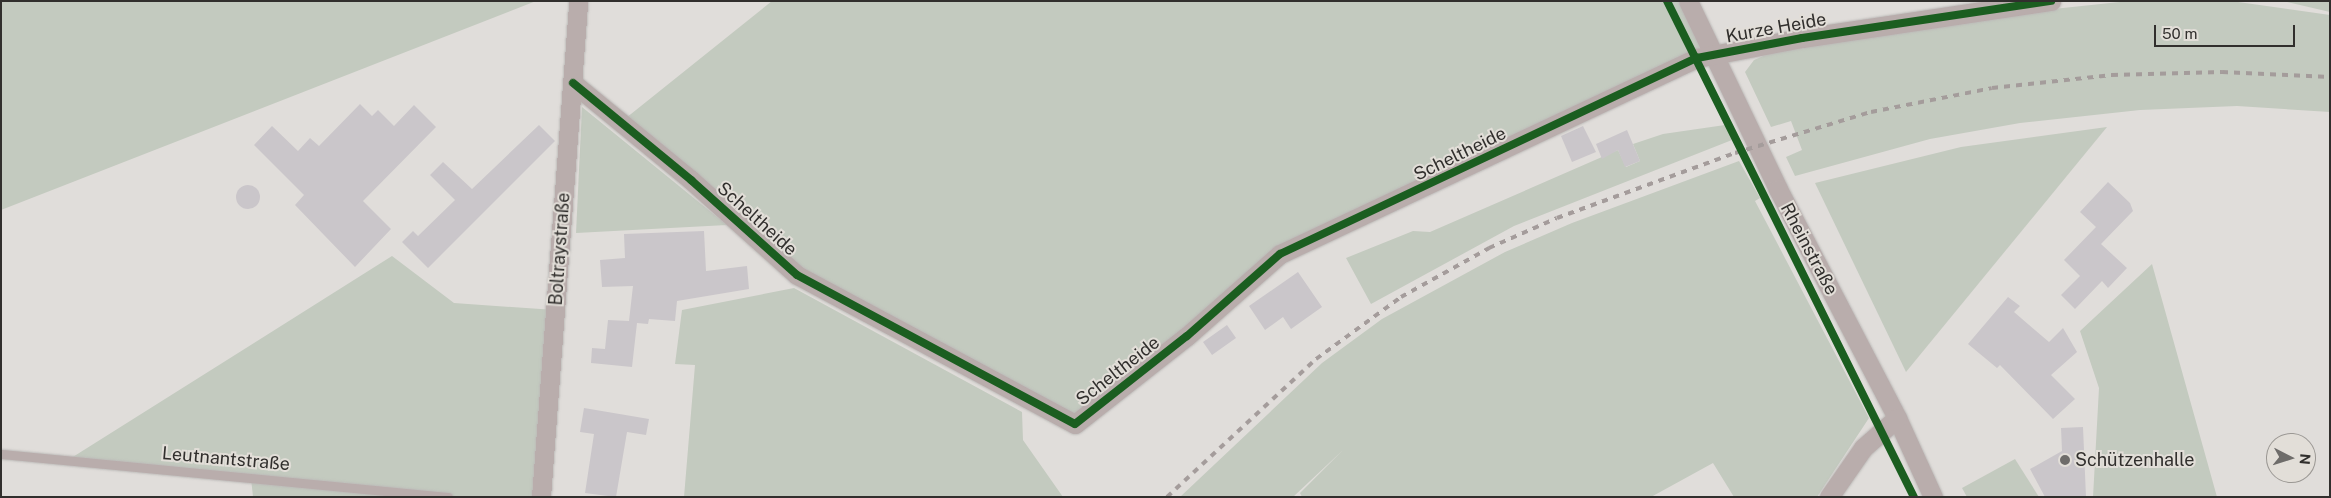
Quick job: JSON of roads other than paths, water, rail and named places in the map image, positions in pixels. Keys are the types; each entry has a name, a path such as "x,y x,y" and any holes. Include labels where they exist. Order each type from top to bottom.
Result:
{"street":[{"name":"Boltraystraße","path":"541,497 578,1"},
{"name":"Rheinstraße","path":"1688,1 1778,189 1897,418 1933,497"},
{"name":"Kurze Heide","path":"1714,54 1802,38 2051,1"},
{"name":"Scheltheide","path":"573,83 691,180 796,274 1075,424 1187,336 1280,254 1697,58 1714,54"},
{"path":"1829,497 1864,448 1897,418"}],"lane":[{"name":"Leutnantstraße","path":"1,454 448,497"}],"railway":[{"path":"1167,497 1316,359 1401,297 1489,248 1557,218 1735,153 1871,112 1992,88 2112,75 2222,72 2330,77"}],"place":[{"name":"Schützenhalle","path":"2065,460"}]}
